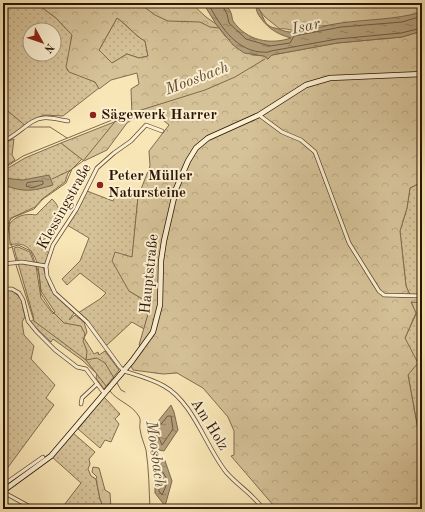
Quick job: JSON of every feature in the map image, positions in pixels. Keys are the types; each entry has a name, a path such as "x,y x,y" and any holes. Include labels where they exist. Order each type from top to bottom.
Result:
{"main road":[{"name":"Hauptstraße","path":"3,491 51,456 124,371 146,342 158,318 160,305 161,261 176,189 188,161 196,148 208,138 259,115 317,80 330,78 422,74"}],"street":[{"path":"259,115 282,132 301,140 315,152 349,243 378,291 384,295 422,296"},
{"path":"3,142 16,136 32,121 44,117 68,121"},
{"name":"Klessingstraße","path":"46,266 53,245 76,210 97,168 114,152 131,141 146,125 162,131"},
{"path":"3,264 16,262 46,266 47,276 55,292 87,322 115,362 124,371"},
{"path":"3,289 12,289 18,293 23,300 28,321 37,332 55,350 77,366 86,369 104,393"},
{"name":"Am Holz","path":"124,371 157,382 176,395 186,408 226,472 235,482 252,495 263,509"},
{"path":"81,404 82,398 97,384"},
{"path":"3,485 43,456"},
{"path":"3,491 34,509"}],"green space":[{"path":"3,3 36,3 60,22 22,22 22,62 62,62 62,24 72,35 67,70 95,82 99,88 63,116 44,115 33,120 3,141"},
{"path":"36,3 191,3 216,24 225,36 252,55 264,56 268,59 272,55 337,43 402,37 422,31 422,182 410,188 407,208 400,231 406,286 410,295 422,295 422,303 411,302 416,313 405,338 418,363 408,375 422,452 422,509 272,509 274,506 231,456 234,455 234,431 228,417 203,388 177,373 163,374 133,370 131,366 144,349 139,345 151,304 129,291 112,261 115,252 132,257 138,197 150,166 149,151 169,125 158,116 139,115 127,123 107,150 84,161 61,143 132,115 131,89 139,84 137,73 111,80 99,89 95,82 69,72 66,67 72,35 62,24 62,22 60,22","holes":["117,18 145,41 148,56 139,58 127,54 112,63 99,50"]},
{"path":"254,3 422,3 422,12 402,18 321,26 308,25 305,29 298,31 280,29 265,17"},
{"path":"117,18 145,41 148,56 139,58 127,54 112,63 99,50"},
{"path":"14,139 12,155 15,160 3,168 3,143"},
{"path":"61,143 82,159 68,173 65,182 42,199 35,207 11,218 6,232 7,246 3,247 3,171 25,158"},
{"path":"422,182 422,295 410,295 406,286 400,231 407,208 410,188"},
{"path":"87,191 113,201 117,192 138,197 129,291 151,304 144,329 132,322 107,345 105,345 78,313 100,299 106,293 80,273 67,285 62,279 80,261 89,238 67,225"},
{"path":"52,199 60,212 59,218 54,230 49,236 37,244 49,253 45,264 37,263 33,254 24,245 10,245 9,225 17,217 28,214 36,215"},
{"path":"18,247 30,252 34,263 17,260 14,248"},
{"path":"18,263 36,266 41,298 53,314 55,312 41,291 38,266 43,267 49,286 55,295 74,313 69,320 75,315 84,322 87,332 84,338 94,354 98,352 99,355 105,351 119,370 104,389 96,378 97,374 82,360 53,339 51,342 30,322 34,319"},
{"path":"3,290 13,291 21,299 25,317 22,322 24,335 34,346 31,359 55,385 46,398 54,405 6,470 3,466"},
{"path":"411,301 422,303 422,452 408,375 405,338 416,314"},
{"path":"104,397 120,414 115,419 119,424 111,442 105,440 100,448 78,429"},
{"path":"73,433 95,452 89,459 90,464 88,469 91,476 96,479 100,499 104,509 61,509 81,483 52,457"},
{"path":"93,467 99,468 105,490 110,493 111,509 104,509 100,499 96,479 97,477 92,472"}],"water":[{"path":"203,3 223,3 230,10 233,21 239,28 245,33 259,40 275,41 291,38 276,32 264,23 255,6 248,3 253,4 260,10 266,23 270,26 288,32 303,31 335,24 412,15 422,12 422,31 402,37 337,43 272,55 268,59 264,56 244,53 233,45 216,24"},
{"path":"49,175 53,185 39,189 22,190 3,185 3,178 23,180"},
{"path":"171,405 178,430 164,451 159,450 151,430"},
{"path":"164,458 172,481 165,506 155,493 155,464"}],"waterway":[{"path":"139,3 155,15 168,21 200,22 210,27 219,28"},
{"name":"Moosbach","path":"3,169 23,156 122,116 205,90 235,77 265,59"},
{"path":"3,107 27,127 50,127 67,138"},
{"name":"Moosbach","path":"7,238 10,220 34,209 43,199 66,183 72,169 83,161 118,118"},
{"path":"52,179 71,170"},
{"path":"11,243 16,261"},
{"name":"Moosbach","path":"3,250 18,245 31,251 39,274 41,294 52,311 64,323 81,326 85,334 83,341 87,351 86,360 106,386"},
{"path":"16,265 34,321 86,360 97,358 105,363 114,378"},
{"path":"117,383 121,390 125,392"},
{"name":"Moosbach","path":"110,391 132,408 140,419 140,432 147,457 150,509"}],"place":[{"name":"Sägewerk Harrer","path":"93,115"},
{"name":"Peter Müller Natursteine","path":"100,185"}],"water label":[{"name":"Isar","path":"306,27"}]}
